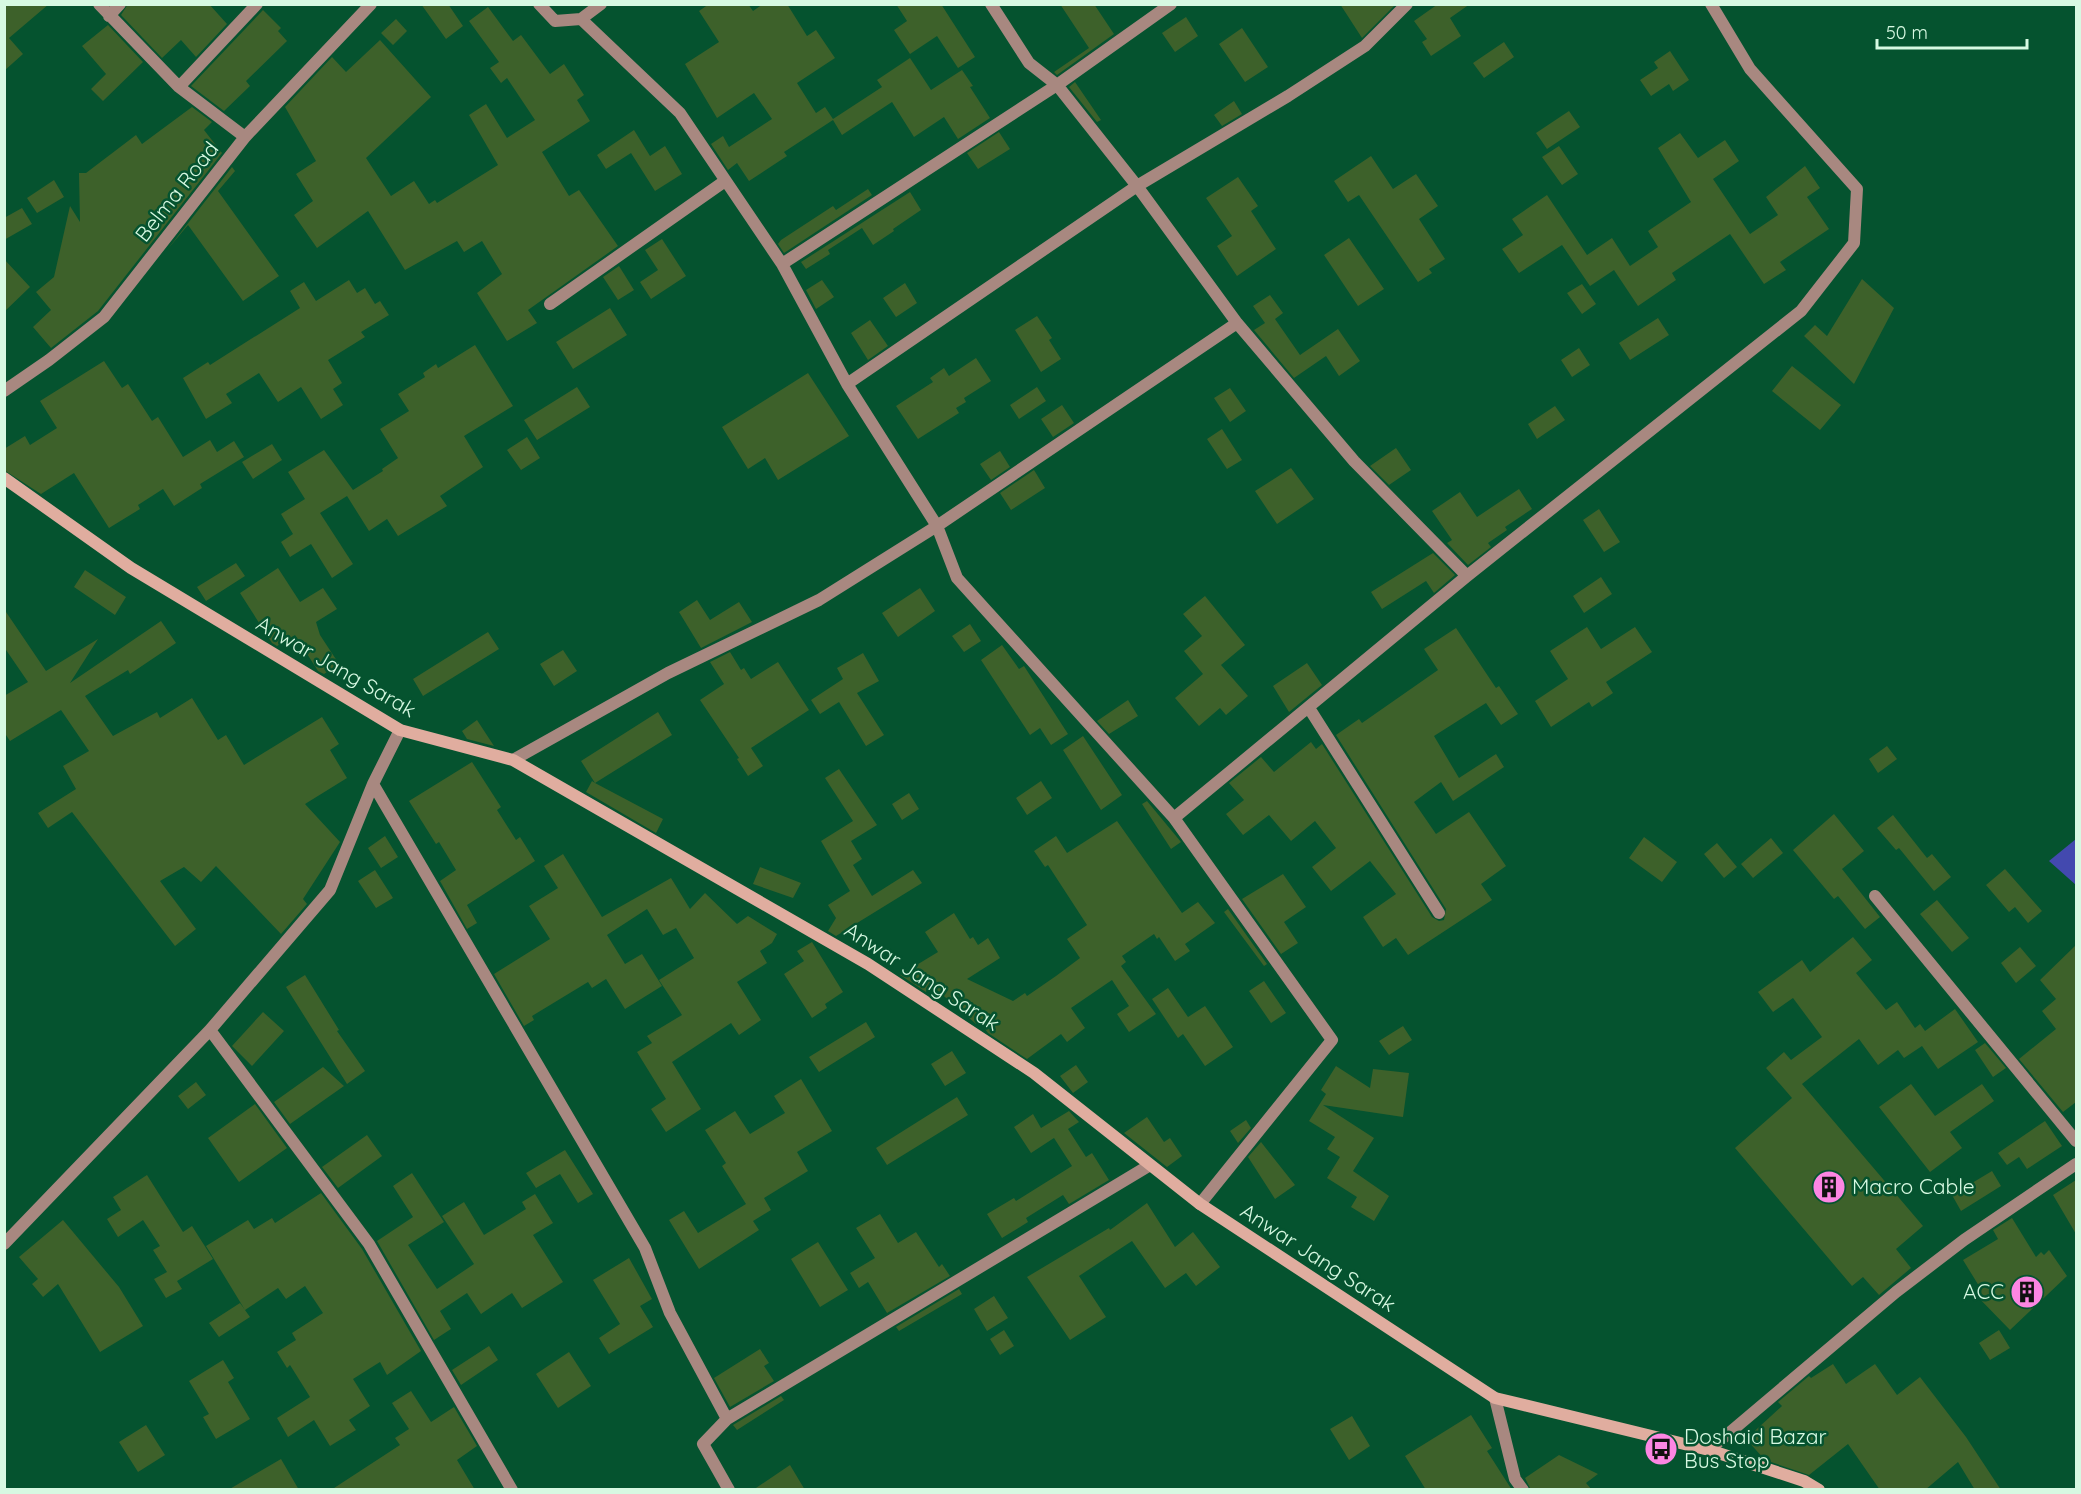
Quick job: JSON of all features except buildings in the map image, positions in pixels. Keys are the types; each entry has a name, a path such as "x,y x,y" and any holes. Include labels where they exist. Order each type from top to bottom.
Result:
{"main road":[{"name":"Anwar Jang Sarak","path":"4,478 131,568 400,730 513,760 868,964 1034,1073 1200,1204 1495,1398 1709,1450 1804,1481 1819,1490"}],"street":[{"path":"99,4 179,87 245,137"},
{"path":"109,16 120,4"},
{"path":"179,87 257,4"},
{"name":"Belma Road","path":"4,392 104,316 245,137 371,4"},
{"path":"539,4 555,21 581,19 601,4"},
{"path":"991,4 1029,63 1057,85 1137,186 1237,322 1354,461 1467,576"},
{"path":"782,264 1057,85 1171,4"},
{"path":"847,384 1137,186 1288,96 1365,46 1407,4"},
{"path":"1174,818 1467,576 1801,311 1854,243 1857,189 1750,69 1711,4"},
{"path":"581,19 680,113 782,264 847,384 936,526 957,578 1174,818 1332,1040 1200,1204"},
{"path":"550,304 725,181"},
{"path":"513,760 668,673 819,600 936,526 1237,322"},
{"path":"1309,708 1439,913"},
{"path":"4,1244 210,1030 330,890 374,784 400,730"},
{"path":"374,784 645,1248 670,1313 727,1419"},
{"path":"1875,896 2076,1142"},
{"path":"210,1030 369,1244 512,1490"},
{"path":"1709,1450 1896,1292 1964,1239 2076,1164"},
{"path":"729,1490 703,1444 727,1419 1150,1165"},
{"path":"1495,1398 1515,1479 1523,1490"}],"shaded area":[{"path":"2076,839 2076,885 2049,861"}],"place":[{"name":"Macro Cable","path":"1829,1187"},
{"name":"ACC","path":"2027,1292"},
{"name":"Doshaid Bazar Bus Stop","path":"1661,1449"}]}
